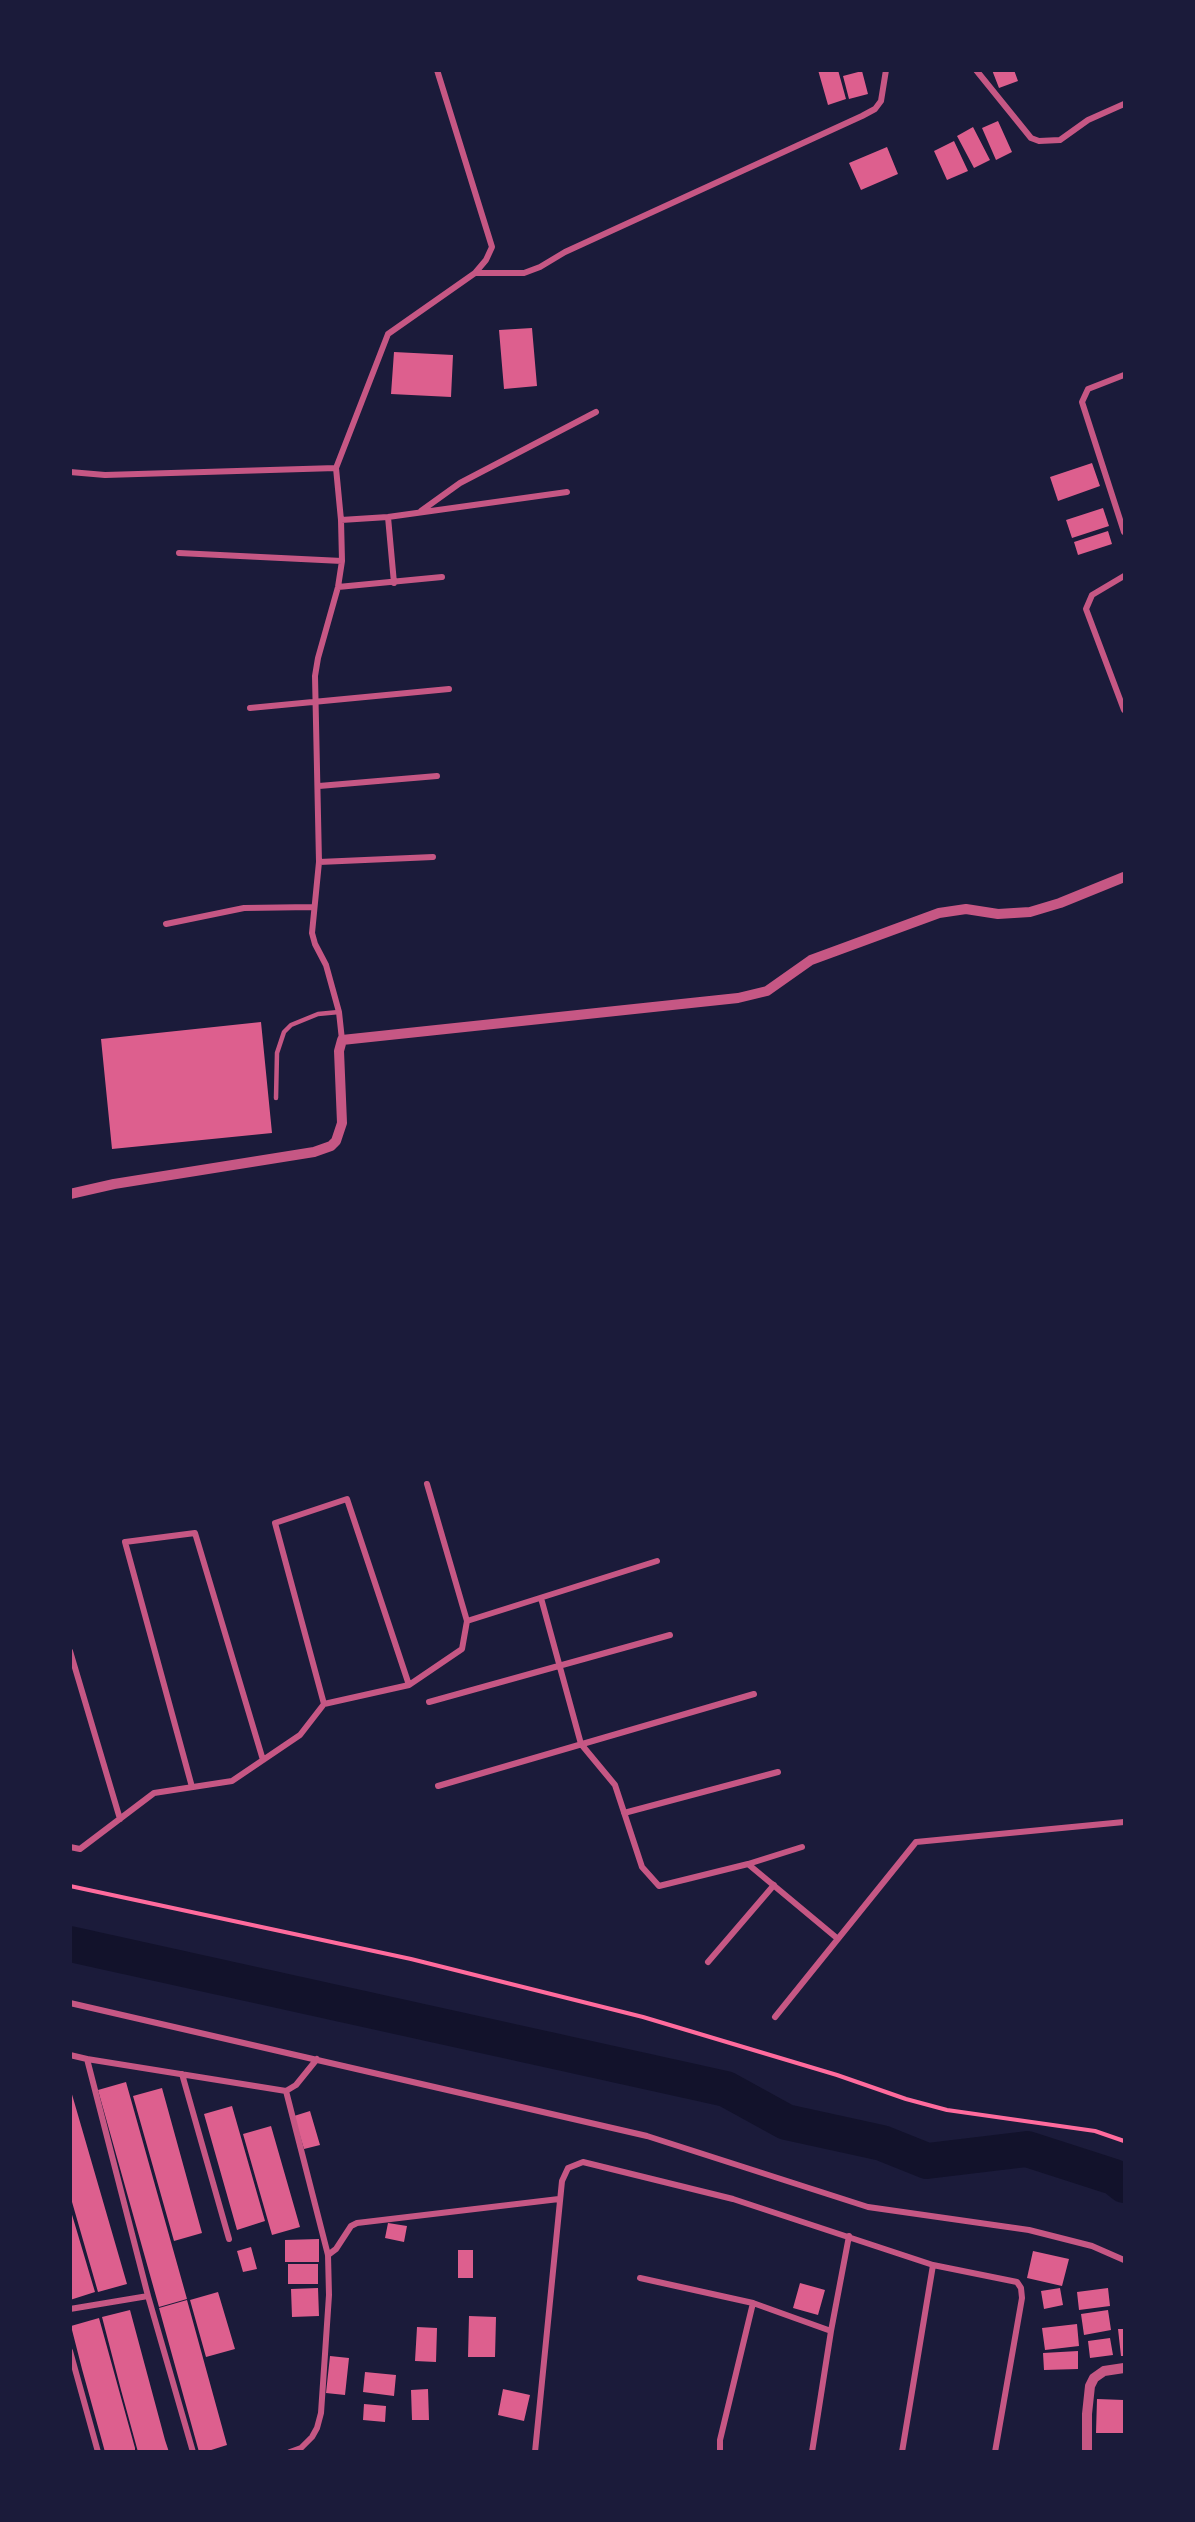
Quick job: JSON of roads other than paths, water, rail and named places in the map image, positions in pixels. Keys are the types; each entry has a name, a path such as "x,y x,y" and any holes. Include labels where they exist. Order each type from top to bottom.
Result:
{"street":[{"path":"70,1194 114,1184 314,1152 336,1141 342,1123 339,1051 342,1040 339,1012 326,965 313,938 313,907 319,862 319,786 315,702 318,658 338,587 342,561 336,468 387,334 475,273 489,255 492,242 437,70"},
{"path":"475,273 524,273 540,267 565,252 862,116 875,109 881,101 885,70"},
{"path":"976,70 1031,138 1039,141 1059,140 1088,120 1125,104"},
{"path":"1125,375 1088,389 1082,402 1125,532"},
{"path":"421,511 460,483 596,412"},
{"path":"70,472 105,475 336,468"},
{"path":"341,520 388,517 567,492"},
{"path":"388,517 394,583"},
{"path":"179,553 342,561"},
{"path":"1125,576 1092,595 1086,609 1125,710"},
{"path":"338,587 442,577"},
{"path":"250,708 449,689"},
{"path":"319,786 437,776"},
{"path":"319,862 433,857"},
{"path":"342,1040 738,998 767,991 811,960 939,913 966,909 998,914 1030,912 1060,903 1125,877"},
{"path":"166,924 244,908 313,907"},
{"path":"70,1846 80,1849 154,1793 232,1781 300,1735 324,1704 409,1685 462,1649 467,1621 427,1484"},
{"path":"324,1704 275,1523 347,1499 409,1685"},
{"path":"192,1787 125,1542 195,1533 263,1760"},
{"path":"467,1621 657,1562"},
{"path":"541,1598 581,1744 615,1785 642,1867 659,1886 748,1864 802,1847"},
{"path":"429,1702 670,1635"},
{"path":"70,1651 120,1819"},
{"path":"438,1786 754,1694"},
{"path":"624,1813 778,1772"},
{"path":"775,2017 916,1842 1125,1822"},
{"path":"748,1864 838,1939"},
{"path":"708,1962 774,1885"},
{"path":"70,2003 647,2136 868,2207 1029,2230 1092,2246 1125,2260"},
{"path":"70,2055 87,2060 286,2091 296,2085 316,2060"},
{"path":"87,2060 148,2296 193,2451"},
{"path":"182,2074 228,2239"},
{"path":"286,2091 328,2255 329,2295 321,2413 317,2428 301,2450 290,2451"},
{"path":"535,2451 559,2199 565,2172 573,2164 583,2162 733,2199 933,2265 1017,2282 1020,2285 1022,2298 995,2451"},
{"path":"328,2255 336,2249 351,2226 357,2223 559,2199"},
{"path":"812,2451 849,2236"},
{"path":"902,2451 933,2265"},
{"path":"640,2278 753,2303 831,2331"},
{"path":"70,2309 148,2296"},
{"path":"720,2451 720,2440 753,2303"},
{"path":"70,2351 98,2451"},
{"path":"1088,2451 1087,2414 1090,2386 1094,2378 1104,2371 1125,2368"}],"lane":[{"path":"276,1098 277,1053 284,1032 291,1025 318,1014 339,1012"}],"waterway":[{"path":"70,1944 726,2089 786,2122 882,2143 927,2161 1027,2149 1114,2177 1124,2185"}]}
